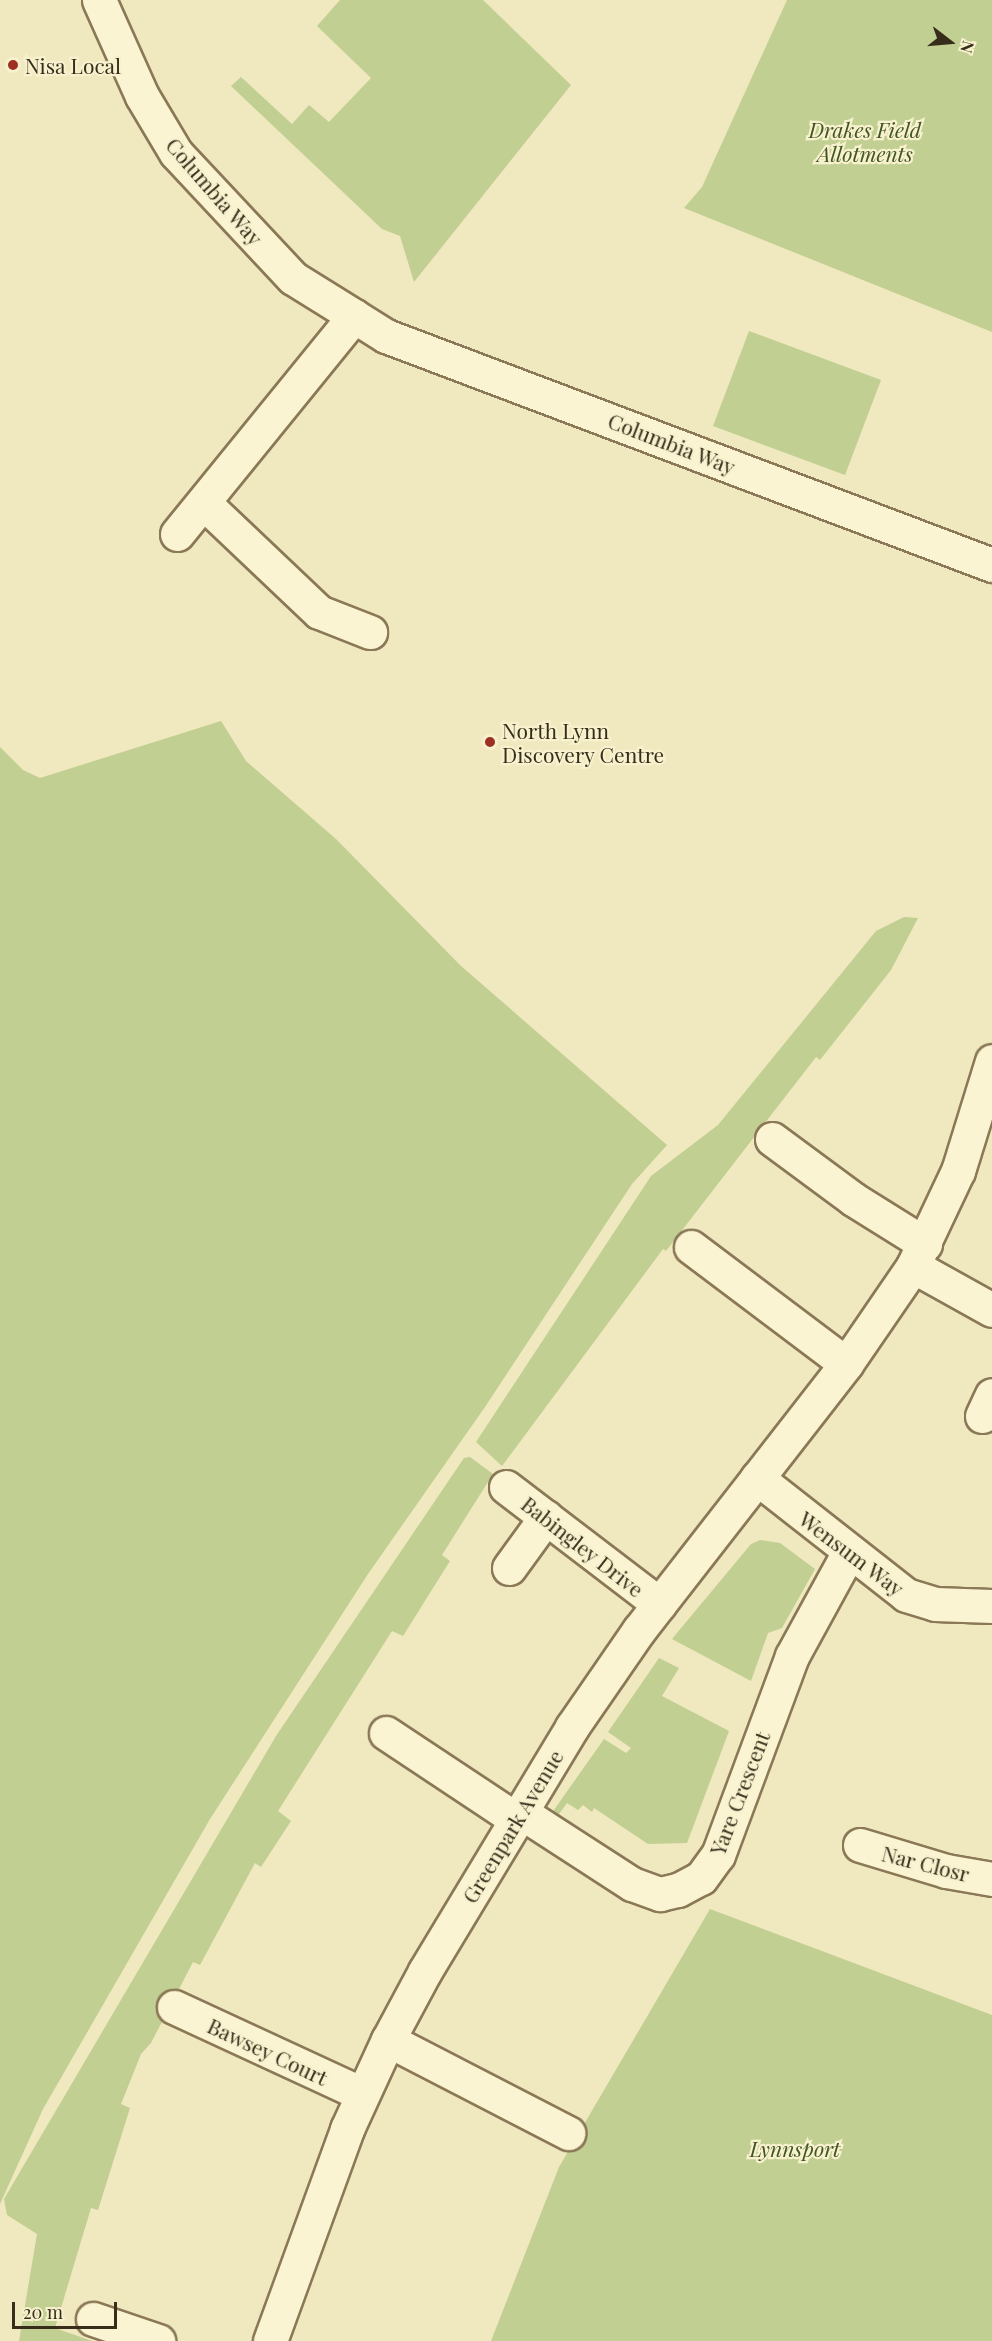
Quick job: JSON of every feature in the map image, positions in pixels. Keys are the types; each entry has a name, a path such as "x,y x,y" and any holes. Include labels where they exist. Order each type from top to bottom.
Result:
{"street":[{"name":"Columbia Way","path":"99,0 142,96 176,153 293,278 386,336 992,565"},
{"path":"177,534 354,316"},
{"path":"204,503 319,612 370,632"},
{"name":"Greenpark Avenue","path":"270,2341 362,2094 388,2040 516,1815 572,1727 659,1604 846,1364 919,1255 974,1127 992,1062"},
{"path":"772,1138 853,1199 919,1255 992,1310"},
{"path":"691,1247 846,1364"},
{"name":"Wensum Way","path":"757,1478 906,1595 935,1604 992,1606"},
{"name":"Babingley Drive","path":"506,1487 659,1604"},
{"path":"509,1568 546,1518"},
{"name":"Yare Crescent","path":"386,1733 516,1815 632,1884 660,1894 678,1890 701,1878 718,1856 792,1656 849,1552"},
{"name":"Nar Closr","path":"860,1845 946,1871 992,1878"},
{"name":"Bawsey Court","path":"174,2007 362,2094"},
{"path":"388,2040 568,2133"},
{"path":"93,2319 158,2341"}],"green space":[{"path":"340,0 483,0 571,85 414,282 400,236 382,229 231,86 241,77 292,124 309,105 329,122 371,78 317,26"},
{"name":"Drakes Field Allotments","path":"787,0 992,0 992,332 684,208 702,187"},
{"path":"749,331 881,380 845,475 713,426"},
{"path":"221,721 246,761 336,839 461,966 667,1145 632,1184 485,1407 368,1574 210,1819 43,2109 0,2204 0,747 23,770 40,778"},
{"path":"904,917 918,918 891,970 820,1060 816,1057 666,1251 663,1249 502,1466 476,1442 651,1176 718,1125 876,931"},
{"path":"470,1457 493,1474 442,1555 450,1561 403,1636 392,1631 278,1811 291,1821 261,1867 255,1863 200,1965 193,1962 151,2043 141,2054 121,2104 130,2108 98,2210 91,2208 55,2328 92,2341 19,2341 37,2234 7,2215 4,2199 276,1736 464,1458"},
{"path":"760,1540 780,1543 815,1569 782,1628 768,1633 751,1681 672,1639 751,1544"},
{"path":"659,1658 679,1668 662,1696 729,1731 687,1843 648,1844 594,1808 592,1812 583,1805 578,1810 567,1803 554,1821 549,1817 604,1739 626,1753 631,1748 608,1732"},
{"name":"Lynnsport","path":"710,1909 992,2015 992,2341 491,2341 559,2167"}],"place":[{"name":"Nisa Local","path":"13,65"},
{"name":"North Lynn Discovery Centre","path":"490,742"}]}
